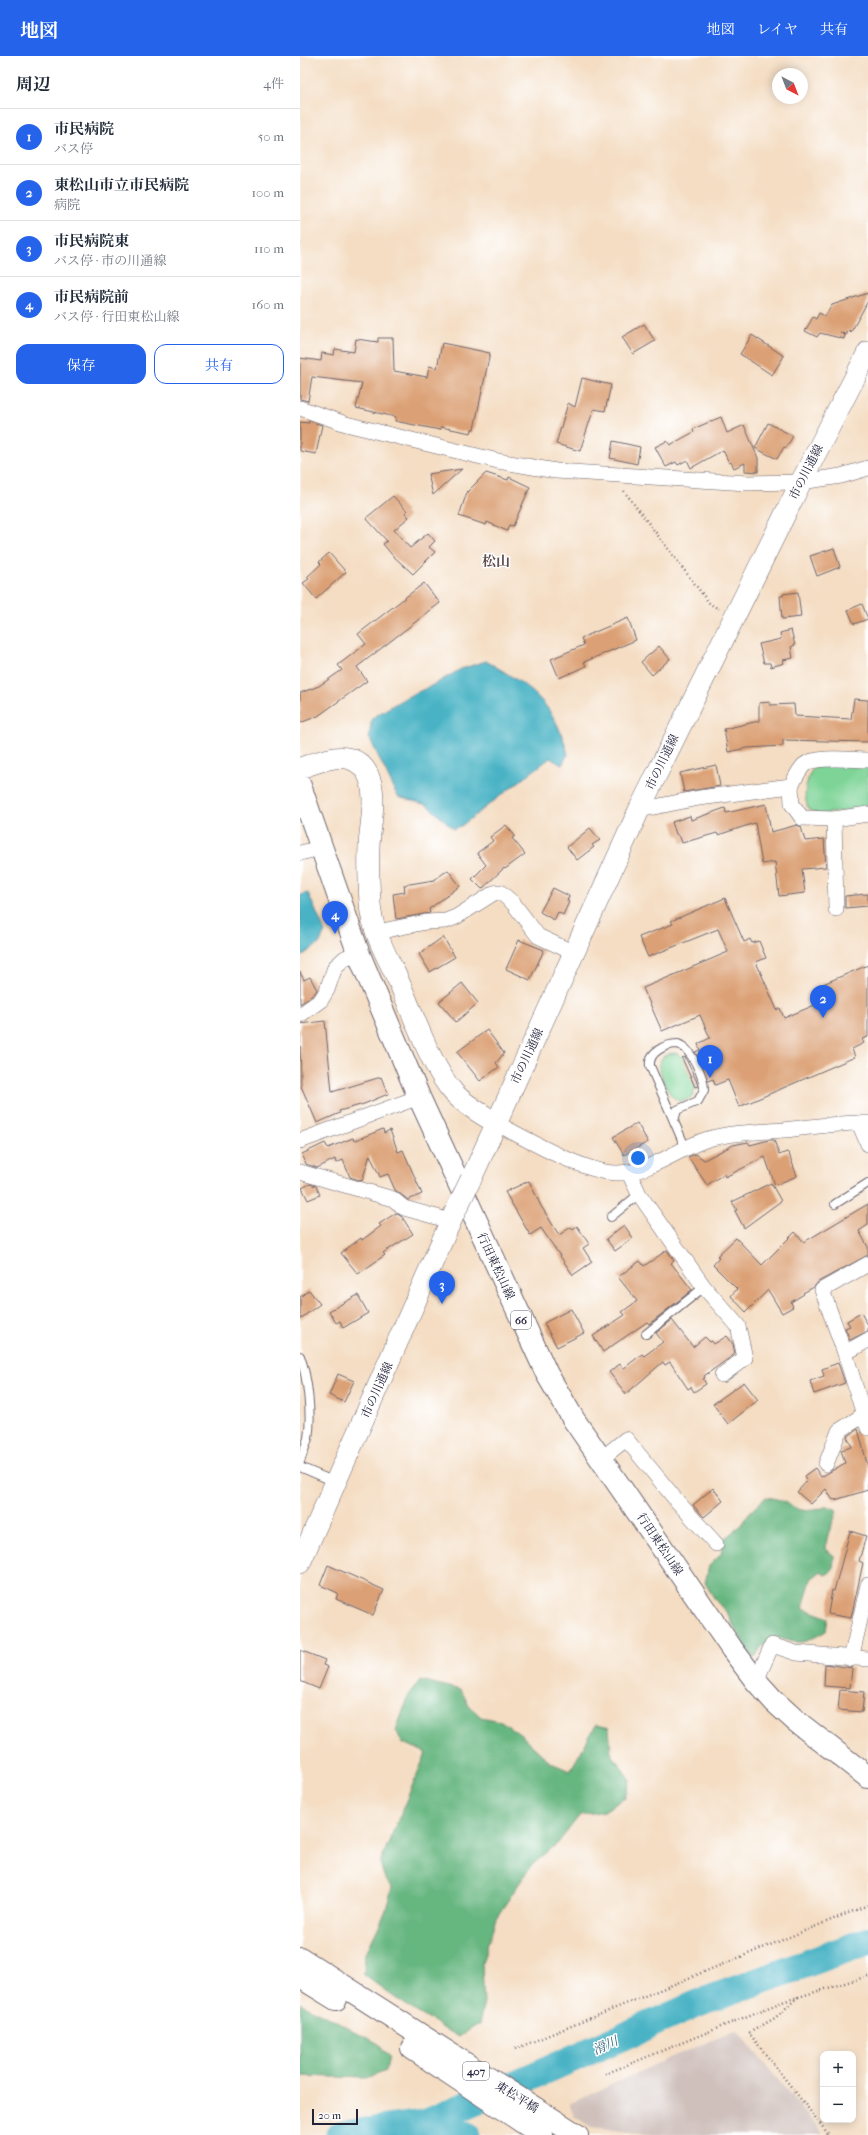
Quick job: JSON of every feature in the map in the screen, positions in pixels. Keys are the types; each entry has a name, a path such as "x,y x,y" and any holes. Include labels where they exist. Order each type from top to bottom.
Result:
{"main road":[{"name":"行田東松山線","path":"300,786 358,952 419,1097 547,1374 574,1420 756,1682 796,1721 868,1777"},
{"name":"407","path":"300,1958 371,2012"},
{"name":"407","path":"300,1977 371,2012"},
{"name":"東松平橋","path":"371,2012 542,2135"},
{"name":"東松平橋","path":"371,2012 577,2135"}],"street":[{"name":"市の川通線","path":"300,1563 452,1219 638,810 801,482 868,352"},
{"path":"300,408 346,424 498,461 556,471 747,483 801,482 841,476 868,468"},
{"path":"300,768 333,757 346,757 356,762 365,770 371,780 373,791 369,847 370,905 377,932 427,1046 446,1082 466,1104 496,1123 541,1146 596,1170 629,1173 671,1157 704,1141 719,1137 864,1123 868,1144"},
{"path":"868,760 815,760 805,764 799,771 791,786 792,804 802,818 834,820 868,814"},
{"path":"638,810 699,798 791,786"},
{"path":"834,820 836,909"},
{"path":"300,853 321,848"},
{"path":"377,932 426,922 446,921 456,917 494,893 500,892 513,903 538,936 574,953"},
{"path":"300,1015 321,1000 327,990 335,967 345,958 358,952"},
{"path":"300,1141 419,1097"},
{"path":"300,1172 393,1199 404,1208 452,1219"},
{"path":"629,1173 639,1194 704,1287 738,1326 745,1358 722,1375"},
{"path":"826,1464 839,1431 866,1418 845,1353 822,1290 868,1264"},
{"path":"845,1353 868,1340"},
{"path":"601,1459 626,1439 677,1501 716,1544"},
{"path":"851,1659 868,1585"},
{"path":"756,1682 772,1645 796,1653 851,1659 868,1659"}],"lane":[{"path":"674,1121 677,1110 698,1101 704,1090 690,1053 684,1047 675,1044 658,1050 652,1056 649,1064 686,1149"},
{"path":"834,1204 868,1183"},
{"path":"611,1217 639,1194"},
{"path":"646,1334 704,1287"},
{"path":"300,1356 304,1366 309,1410 308,1438 300,1462"},
{"path":"300,1467 336,1482"}],"path":[{"path":"620,476 619,484 710,604 734,618"},
{"path":"515,2049 868,1905"},
{"path":"605,2074 798,1997 868,1976"},
{"path":"798,1997 775,2018 749,2033 829,2135"}],"shaded area":[{"path":"737,2030 822,2133 820,2135 654,2135 591,2127 574,2116 570,2104 669,2058"}],"green space":[{"path":"831,764 868,764 868,809 819,814 809,810 805,790 813,769 817,766"},
{"path":"676,1053 684,1057 696,1086 693,1096 683,1101 679,1101 672,1096 660,1071 661,1059 669,1054"},
{"path":"766,1497 776,1499 801,1510 816,1509 828,1506 837,1510 828,1533 826,1543 826,1549 834,1556 833,1570 826,1575 820,1572 811,1579 803,1608 828,1618 826,1631 812,1639 802,1642 776,1637 761,1647 754,1659 735,1629 728,1614 716,1601 705,1583 709,1566 721,1554 724,1539 740,1526 749,1513"},
{"path":"420,1680 461,1690 469,1706 481,1717 501,1721 521,1735 551,1763 570,1771 596,1725 609,1728 611,1753 630,1780 625,1798 604,1811 580,1815 558,1843 531,1866 496,1918 482,1963 484,2003 479,2024 458,2037 405,2005 364,1975 365,1955 385,1913 392,1887 384,1877 380,1863 426,1753 402,1742 396,1730 409,1695"},
{"path":"300,2003 379,2044 389,2057 386,2070 366,2078 300,2076"}],"water":[{"path":"486,661 516,679 539,698 556,721 568,754 562,765 550,758 461,826 454,829 427,805 398,797 369,737 372,718 405,698 433,685 461,669"},
{"path":"308,893 325,932 319,944 300,957 300,895"}],"building":[{"path":"868,293 868,301 851,332 849,330 846,335 840,332 845,335 844,339 820,333 817,337 805,331 813,317 816,319 819,313 825,316 832,305"},
{"path":"644,324 655,341 633,354 622,337"},
{"path":"752,335 784,356 772,375 740,354"},
{"path":"378,338 393,338 394,371 427,377 429,366 437,368 442,343 490,353 474,429 472,429 471,433 441,427 440,430 395,421 396,417 356,408 362,383 312,377 308,401 300,399 300,358 321,361 322,353 334,355 335,349 354,352 356,339 378,342"},
{"path":"582,378 611,385 605,411 594,409 580,451 556,444 568,403 575,407"},
{"path":"721,417 727,433 744,425 758,458 758,472 745,471 745,463 734,468 731,462 729,463 723,450 691,468 687,460 678,465 676,462 666,467 655,447 667,441 670,445 694,432 693,429"},
{"path":"309,421 322,425 316,454 300,451 300,422 309,423"},
{"path":"768,423 793,436 777,459 755,448"},
{"path":"613,441 640,447 637,464 610,458"},
{"path":"462,469 433,495 428,474"},
{"path":"486,473 508,480 509,477 530,487 513,526 509,525 507,531 487,522 486,525 459,516 467,492"},
{"path":"393,496 407,511 405,513 409,517 394,530 410,548 428,533 435,541 429,547 435,552 413,574 392,555 383,544 387,541 366,518"},
{"path":"834,548 840,567 817,576 810,556"},
{"path":"329,553 346,572 316,599 303,583 309,579 307,577 321,564 319,562"},
{"path":"424,583 440,603 357,667 367,681 318,716 300,723 300,693 319,686 342,670 338,665 366,644 358,634"},
{"path":"798,592 801,617 782,619 780,596 783,596 783,594"},
{"path":"862,604 868,619 854,624 848,610"},
{"path":"628,618 636,640 584,662 586,666 559,678 551,659 584,645 581,638"},
{"path":"791,630 795,645 791,647 793,658 783,660 784,663 771,667 770,663 764,663 759,644 781,639 780,633"},
{"path":"659,646 670,659 652,675 641,662"},
{"path":"854,699 868,700 868,742 783,740 783,746 747,748 728,752 724,729 759,721 759,703 770,702 770,705 794,704 795,716 851,719"},
{"path":"716,765 720,786 684,792 680,773"},
{"path":"766,804 771,832 797,825 801,827 805,841 824,839 826,867 802,869 805,893 779,896 775,862 762,864 755,823 718,835 717,833 682,843 680,837 676,834 672,822 690,816 691,820 725,808 726,813"},
{"path":"506,825 515,836 512,838 525,854 505,869 504,868 482,889 472,879 486,865 477,853 493,841 490,837"},
{"path":"590,828 600,840 592,845 594,847 577,860 567,847"},
{"path":"448,870 460,886 429,909 430,913 396,919 393,894 405,892 404,885 434,880"},
{"path":"553,888 569,896 567,901 569,902 563,915 558,912 554,920 540,912"},
{"path":"868,894 868,906 845,908 845,896"},
{"path":"725,898 744,942 750,939 752,943 759,941 766,958 756,962 777,1010 780,1008 784,1018 829,999 823,984 868,965 868,1037 862,1039 864,1043 852,1049 855,1057 739,1107 728,1080 715,1085 713,1079 708,1081 695,1052 700,1050 698,1044 710,1038 700,1015 662,1031 643,988 728,952 718,929 648,957 639,937 673,924 671,921"},
{"path":"443,937 455,957 430,972 419,954"},
{"path":"519,940 544,950 530,980 506,969"},
{"path":"300,972 304,980 310,977 317,990 300,1004"},
{"path":"462,983 478,1003 456,1022 439,1002"},
{"path":"325,1021 332,1092 381,1077 388,1094 364,1104 339,1111 340,1113 317,1123 301,1086 300,1024"},
{"path":"487,1030 504,1053 496,1063 499,1067 480,1081 457,1052"},
{"path":"685,1057 698,1086 695,1087 682,1058"},
{"path":"637,1123 648,1142 624,1155 613,1137"},
{"path":"383,1129 384,1133 390,1130 398,1152 403,1150 422,1194 408,1200 395,1190 388,1174 380,1177 370,1155 362,1181 350,1177 343,1160 336,1163 335,1159 317,1168 306,1164 302,1154 325,1143 328,1148 353,1138 354,1141"},
{"path":"774,1140 779,1155 787,1152 789,1154 797,1176 775,1185 765,1157 725,1177 724,1174 707,1185 688,1157 696,1154 704,1160 733,1145 748,1142 750,1145"},
{"path":"529,1181 541,1206 559,1235 571,1227 573,1229 577,1226 589,1244 583,1248 592,1262 573,1275 541,1228 530,1235 505,1192"},
{"path":"771,1183 781,1201 744,1228 732,1202"},
{"path":"310,1184 316,1186 320,1195 308,1200 302,1188"},
{"path":"868,1204 868,1225 859,1231 868,1247 868,1255 818,1282 814,1287 791,1302 793,1307 782,1313 768,1290 746,1312 731,1296 737,1289 713,1265 719,1258 717,1256 736,1238 762,1265 795,1232 804,1242"},
{"path":"396,1213 402,1217 413,1234 383,1253 385,1255 358,1274 341,1253 361,1238 362,1240 381,1226 379,1224"},
{"path":"624,1225 633,1238 615,1251 606,1239"},
{"path":"667,1250 674,1261 671,1263 692,1290 649,1324 647,1322 603,1352 593,1336 625,1315 622,1312 637,1301 618,1277 640,1261 644,1266"},
{"path":"309,1290 320,1304 300,1319 300,1297"},
{"path":"358,1295 368,1313 343,1328 340,1321 336,1323 329,1311"},
{"path":"571,1309 584,1333 557,1347 544,1323"},
{"path":"861,1313 868,1325 868,1331 850,1340 845,1328 850,1326 847,1321"},
{"path":"672,1320 693,1347 705,1337 714,1344 727,1336 733,1344 735,1354 704,1376 705,1378 703,1379 706,1384 694,1392 691,1387 688,1389 670,1362 665,1365 663,1362 626,1394 609,1372 620,1364 623,1369 642,1354 644,1356 663,1342 656,1333"},
{"path":"838,1363 845,1383 814,1394 810,1381 824,1376 822,1369"},
{"path":"338,1374 354,1381 344,1402 329,1395"},
{"path":"744,1382 758,1400 728,1424 713,1404"},
{"path":"858,1429 868,1467 868,1490 835,1500 832,1499 826,1489 811,1504 797,1492 807,1481 804,1476 815,1468 821,1477 845,1463 841,1450 852,1447 847,1437"},
{"path":"713,1488 723,1501 704,1517 693,1505"},
{"path":"850,1531 866,1536 859,1561 863,1563 851,1618 828,1614 832,1590 834,1591"},
{"path":"328,1565 384,1590 373,1615 336,1599 338,1593 320,1585"},
{"path":"300,1650 325,1660 323,1665 328,1667 319,1689 300,1681"},
{"path":"825,1664 852,1668 850,1688 824,1686"},
{"path":"840,1690 864,1692 862,1712 838,1710"}],"waterway":[{"name":"滑川","path":"340,2135 426,2123 697,2004 868,1941"},
{"path":"426,2123 466,2135"}],"place":[{"name":"市民病院前","path":"335,934"},
{"name":"東松山市立市民病院","path":"823,1018"},
{"name":"市民病院","path":"710,1078"},
{"name":"市民病院東","path":"442,1304"}],"district":[{"name":"松山","path":"496,561"}]}
